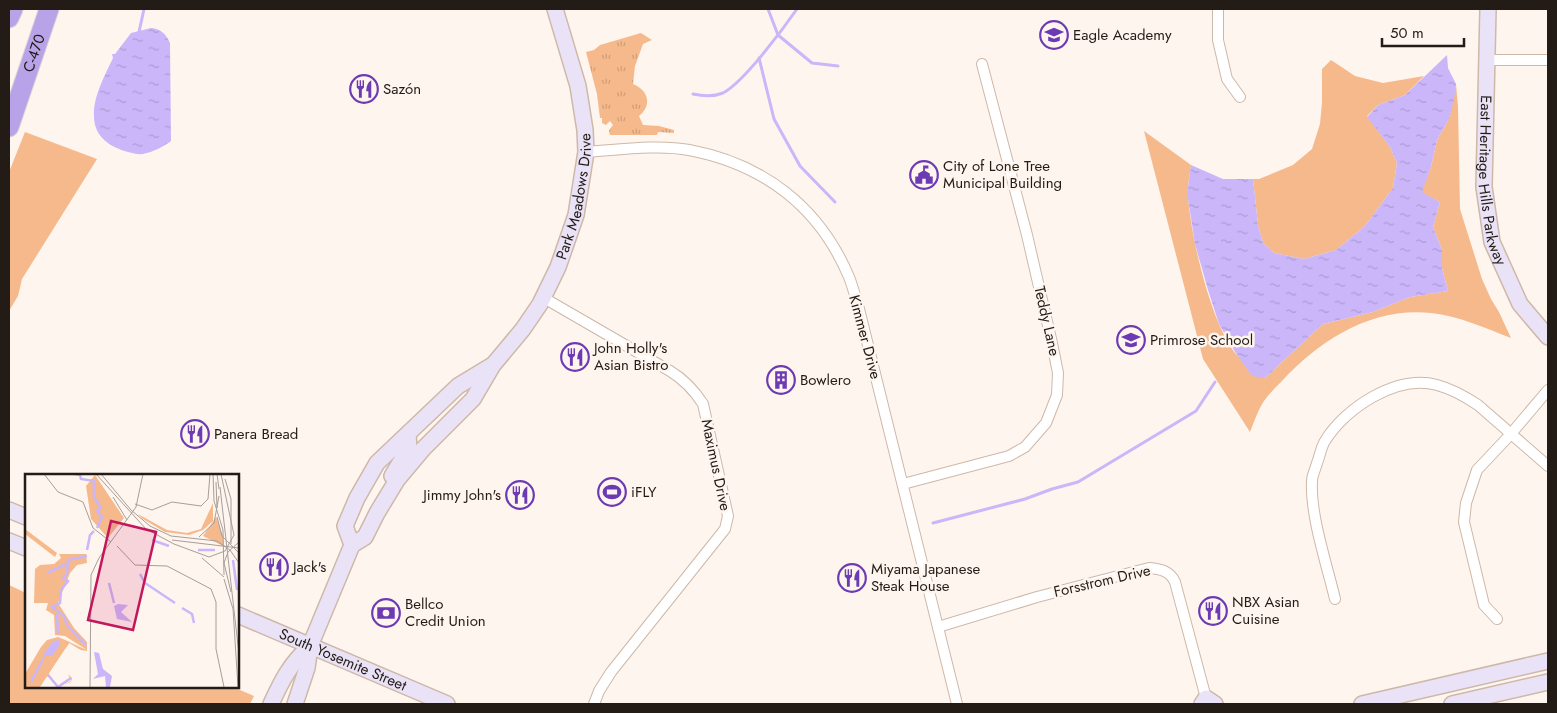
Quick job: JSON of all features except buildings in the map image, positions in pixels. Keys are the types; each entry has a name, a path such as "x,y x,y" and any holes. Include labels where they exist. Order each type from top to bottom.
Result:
{"highway":[{"path":"9,18 13,9"},
{"name":"C-470","path":"9,127 49,9"}],"main road":[{"name":"Park Meadows Drive","path":"295,704 307,668 310,646 352,545 365,537 397,480 423,450 473,399 492,365 523,329 544,298 558,267 574,223 580,198 586,152 585,130 578,86 556,9"},
{"name":"East Heritage Hills Parkway","path":"1488,9 1484,187 1492,242 1520,304 1548,337"},
{"name":"Park Meadows Drive","path":"352,545 345,526 357,498 377,463 458,386 492,365"},
{"path":"423,450 427,431 455,401 458,386"},
{"path":"368,532 366,520 409,448 408,435"},
{"path":"9,510 25,517"},
{"path":"9,541 25,548"},
{"name":"South Yosemite Street","path":"239,615 447,704"},
{"name":"Park Meadows Drive","path":"270,704 283,677 296,659 310,646"},
{"path":"1362,704 1548,661"},
{"path":"1452,704 1548,682"}],"street":[{"path":"1218,9 1218,40 1227,79 1240,96"},
{"path":"1486,60 1548,60"},
{"name":"Teddy Lane","path":"903,484 1008,456 1025,447 1046,423 1057,395 1058,373 1052,343 1027,235 982,64"},
{"name":"Kimmer Drive","path":"586,152 636,149 689,150 733,162 762,175 784,190 805,208 819,224 833,246 849,278 859,309 957,704"},
{"name":"Maximus Drive","path":"544,298 631,347 684,380 694,390 703,404 728,516 725,529 611,672 599,690 594,704"},
{"path":"1335,599 1313,510 1312,479 1324,442 1340,422 1369,398 1390,388 1418,384 1436,385 1466,396 1548,466"},
{"path":"1497,619 1484,605 1464,522 1466,504 1477,470 1548,390"},
{"name":"Forsstrom Drive","path":"938,627 1046,594 1149,568 1159,568 1167,572 1175,582 1208,702"}],"green space":[{"path":"641,33 652,40 643,44 635,66 633,84 642,90 647,98 646,107 639,116 643,125 659,126 674,130 674,133 610,135 609,130 613,125 610,121 606,125 602,123 602,118 600,118 597,94 586,52 594,50 600,45"},
{"path":"1331,60 1355,76 1383,83 1424,76 1405,95 1378,105 1367,116 1390,147 1397,163 1393,188 1365,226 1336,250 1304,259 1274,253 1263,243 1258,225 1253,179 1259,179 1293,165 1312,149 1320,124 1322,69"},
{"path":"1456,84 1460,209 1482,279 1511,338 1482,326 1431,313 1409,312 1388,315 1368,321 1331,339 1297,366 1264,401 1250,432 1203,359 1144,131 1191,165 1188,184 1190,213 1203,278 1210,300 1226,338 1235,353 1265,378 1323,324 1373,312 1410,297 1448,291 1442,268 1442,250 1433,227 1440,202 1421,192 1431,167 1437,140 1449,119"},
{"path":"25,132 97,159 22,279 18,296 9,311 9,172"},
{"path":"9,585 25,593 25,688 235,688 254,696 250,704 9,704"}],"water":[{"path":"151,28 163,32 170,43 171,141 154,151 137,154 115,147 104,140 97,130 94,109 100,86 113,58 112,54 115,54 131,33"},
{"path":"1447,55 1448,68 1456,84 1454,100 1449,119 1437,140 1431,167 1422,192 1440,202 1433,227 1442,250 1442,268 1448,291 1410,297 1373,312 1323,324 1265,378 1252,376 1219,324 1208,290 1195,244 1187,193 1191,165 1223,179 1253,179 1258,225 1263,243 1274,253 1304,259 1336,250 1365,226 1393,188 1397,163 1390,147 1367,117 1378,105 1405,95"}],"waterway":[{"path":"139,32 144,9"},
{"path":"768,9 778,35 812,63 838,66"},
{"path":"693,94 715,95 723,93 732,87 763,54 797,9"},
{"path":"759,58 774,119 800,166 835,202"},
{"path":"933,523 1025,499 1078,482 1196,411 1215,382"}],"place":[{"name":"Eagle Academy","path":"1054,35"},
{"name":"Sazón","path":"364,89"},
{"name":"City of Lone Tree Municipal Building","path":"924,175"},
{"name":"Primrose School","path":"1131,340"},
{"name":"John Holly's Asian Bistro","path":"575,357"},
{"name":"Bowlero","path":"781,380"},
{"name":"Panera Bread","path":"195,434"},
{"name":"iFLY","path":"612,492"},
{"name":"Jimmy John's","path":"520,495"},
{"name":"Jack's","path":"274,567"},
{"name":"Miyama Japanese Steak House","path":"852,578"},
{"name":"NBX Asian Cuisine","path":"1213,611"},
{"name":"Bellco Credit Union","path":"386,613"}]}
